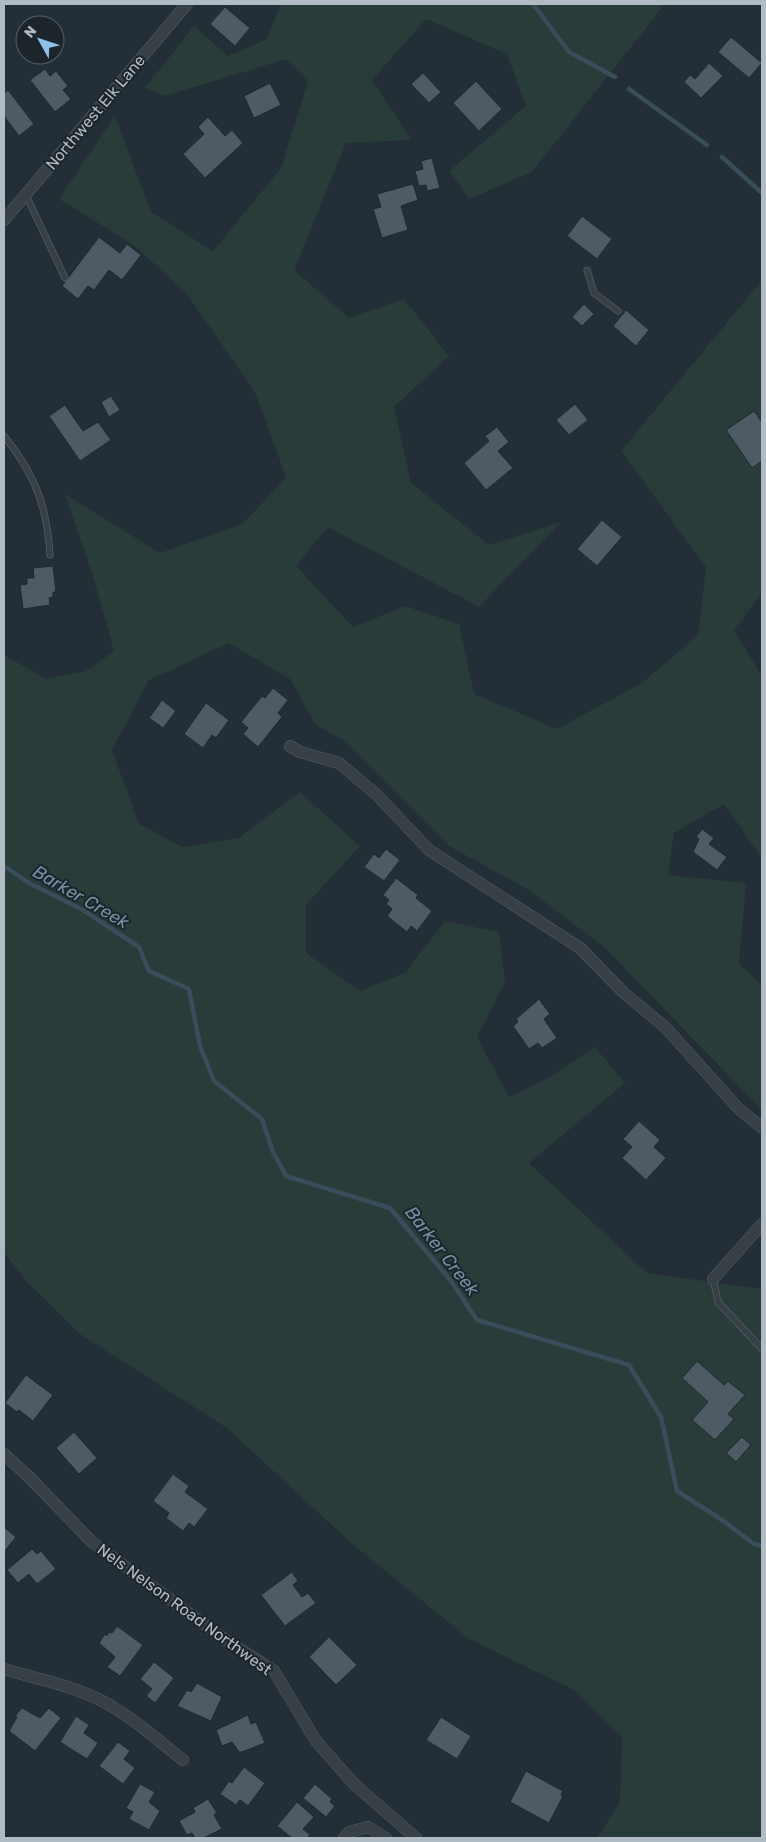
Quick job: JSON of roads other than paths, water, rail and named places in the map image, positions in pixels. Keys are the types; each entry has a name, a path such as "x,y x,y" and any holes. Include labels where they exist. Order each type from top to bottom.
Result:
{"street":[{"name":"Northwest Elk Lane","path":"4,220 186,4"},
{"path":"290,746 300,752 339,763 377,795 429,850 580,948 624,993 666,1028 738,1108 762,1128"},
{"path":"713,1279 762,1224"},
{"name":"Nels Nelson Road Northwest","path":"4,1454 92,1542 217,1634 274,1671 316,1741 354,1784 416,1838"},
{"path":"4,1669 61,1685 105,1702 143,1728 182,1760"},
{"path":"344,1838 349,1832 368,1827 386,1838"}],"lane":[{"path":"26,195 65,278"},
{"path":"587,270 594,293 618,311"},
{"path":"4,436 21,457 37,490 48,523 50,555"},
{"path":"713,1279 718,1302 762,1349"}],"waterway":[{"path":"533,4 569,52 615,77"},
{"path":"629,89 707,145"},
{"path":"722,157 762,193"},
{"name":"Barker Creek","path":"4,866 29,883 83,910 139,947 149,971 189,989 200,1046 214,1081 262,1119 273,1152 286,1176 390,1208 451,1281 477,1320 629,1365 661,1417 677,1491 722,1520 754,1544 762,1546"}]}
